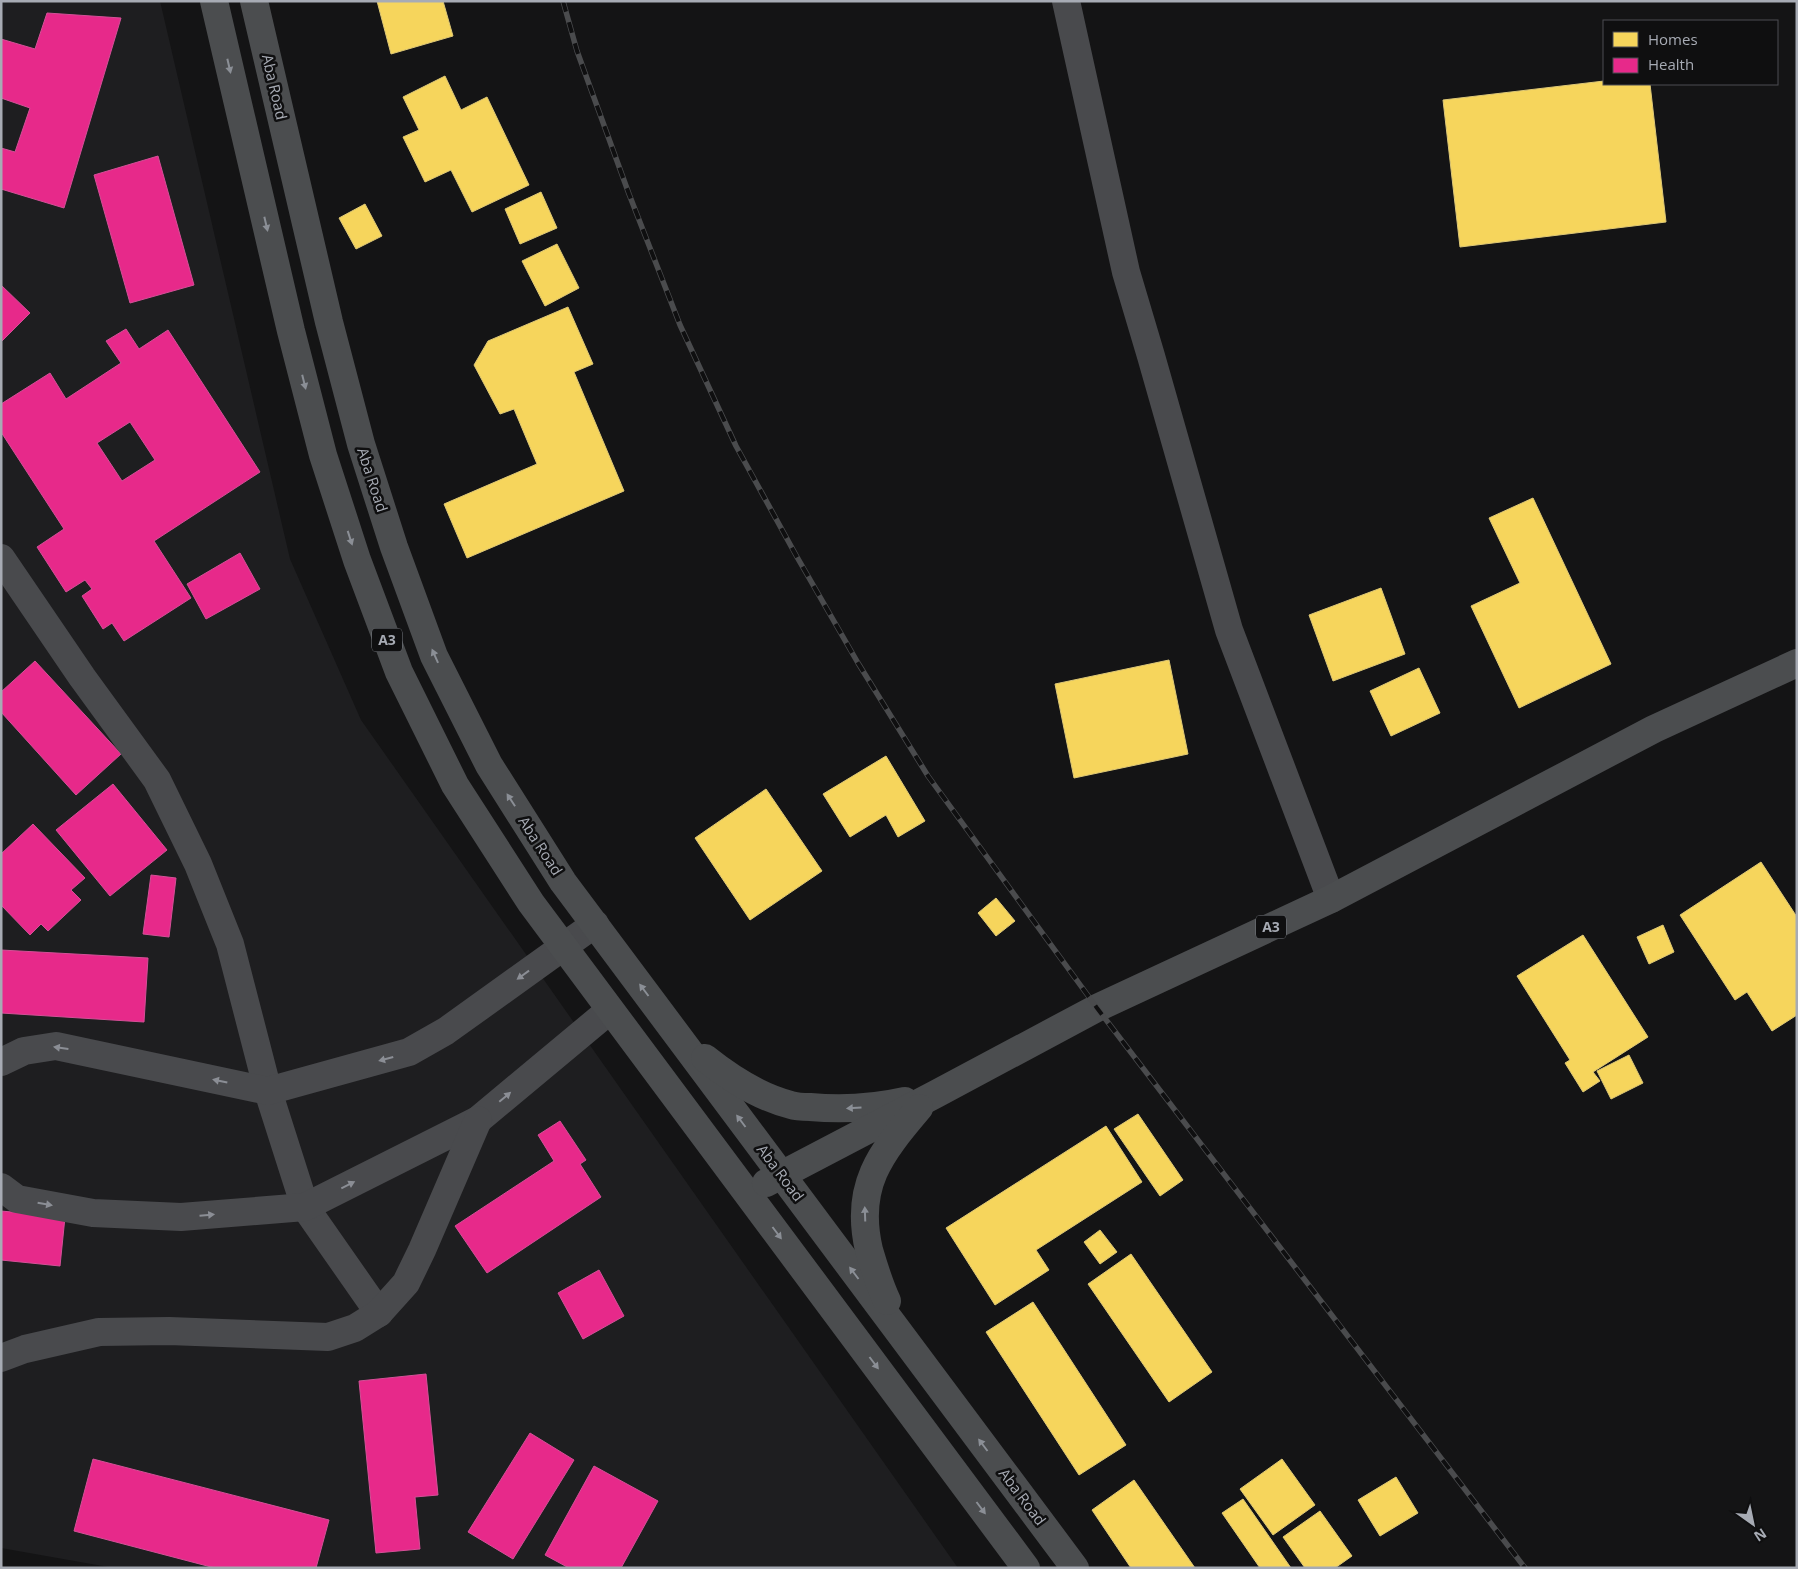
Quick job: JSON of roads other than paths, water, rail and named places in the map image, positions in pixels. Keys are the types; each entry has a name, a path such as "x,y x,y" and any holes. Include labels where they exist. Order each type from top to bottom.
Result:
{"main road":[{"name":"A3","path":"214,1 291,331 323,455 357,560 399,672 455,785 531,903 747,1194 781,1174 1097,1008 1331,899 1654,729 1797,663"},
{"path":"222,37 257,14"},
{"name":"Aba Road","path":"257,14 329,322 360,444 394,547 431,647 489,766 563,882 1075,1568"},
{"path":"679,1038 734,1080 763,1095 792,1106 853,1109 932,1096"},
{"path":"907,1343 881,1290 865,1232 864,1207 869,1183 881,1158 895,1138 932,1096"},
{"path":"747,1194 1026,1568"}],"street":[{"path":"1066,1 1126,272 1229,630 1331,899"},
{"path":"1,558 82,677 157,780 198,864 230,944 268,1091 305,1207 379,1313"},
{"path":"1,1062 24,1051 56,1046 268,1091 409,1052 446,1031 594,924"},
{"path":"1,1187 17,1199 93,1213 181,1217 305,1207 478,1120 610,1010"},
{"path":"1,1358 25,1349 99,1332 169,1331 328,1337 356,1328 379,1313 406,1283 478,1120"}],"railway":[{"path":"563,1 577,51 629,194 680,325 736,446 858,663 928,776 1097,1008 1525,1568"}]}
